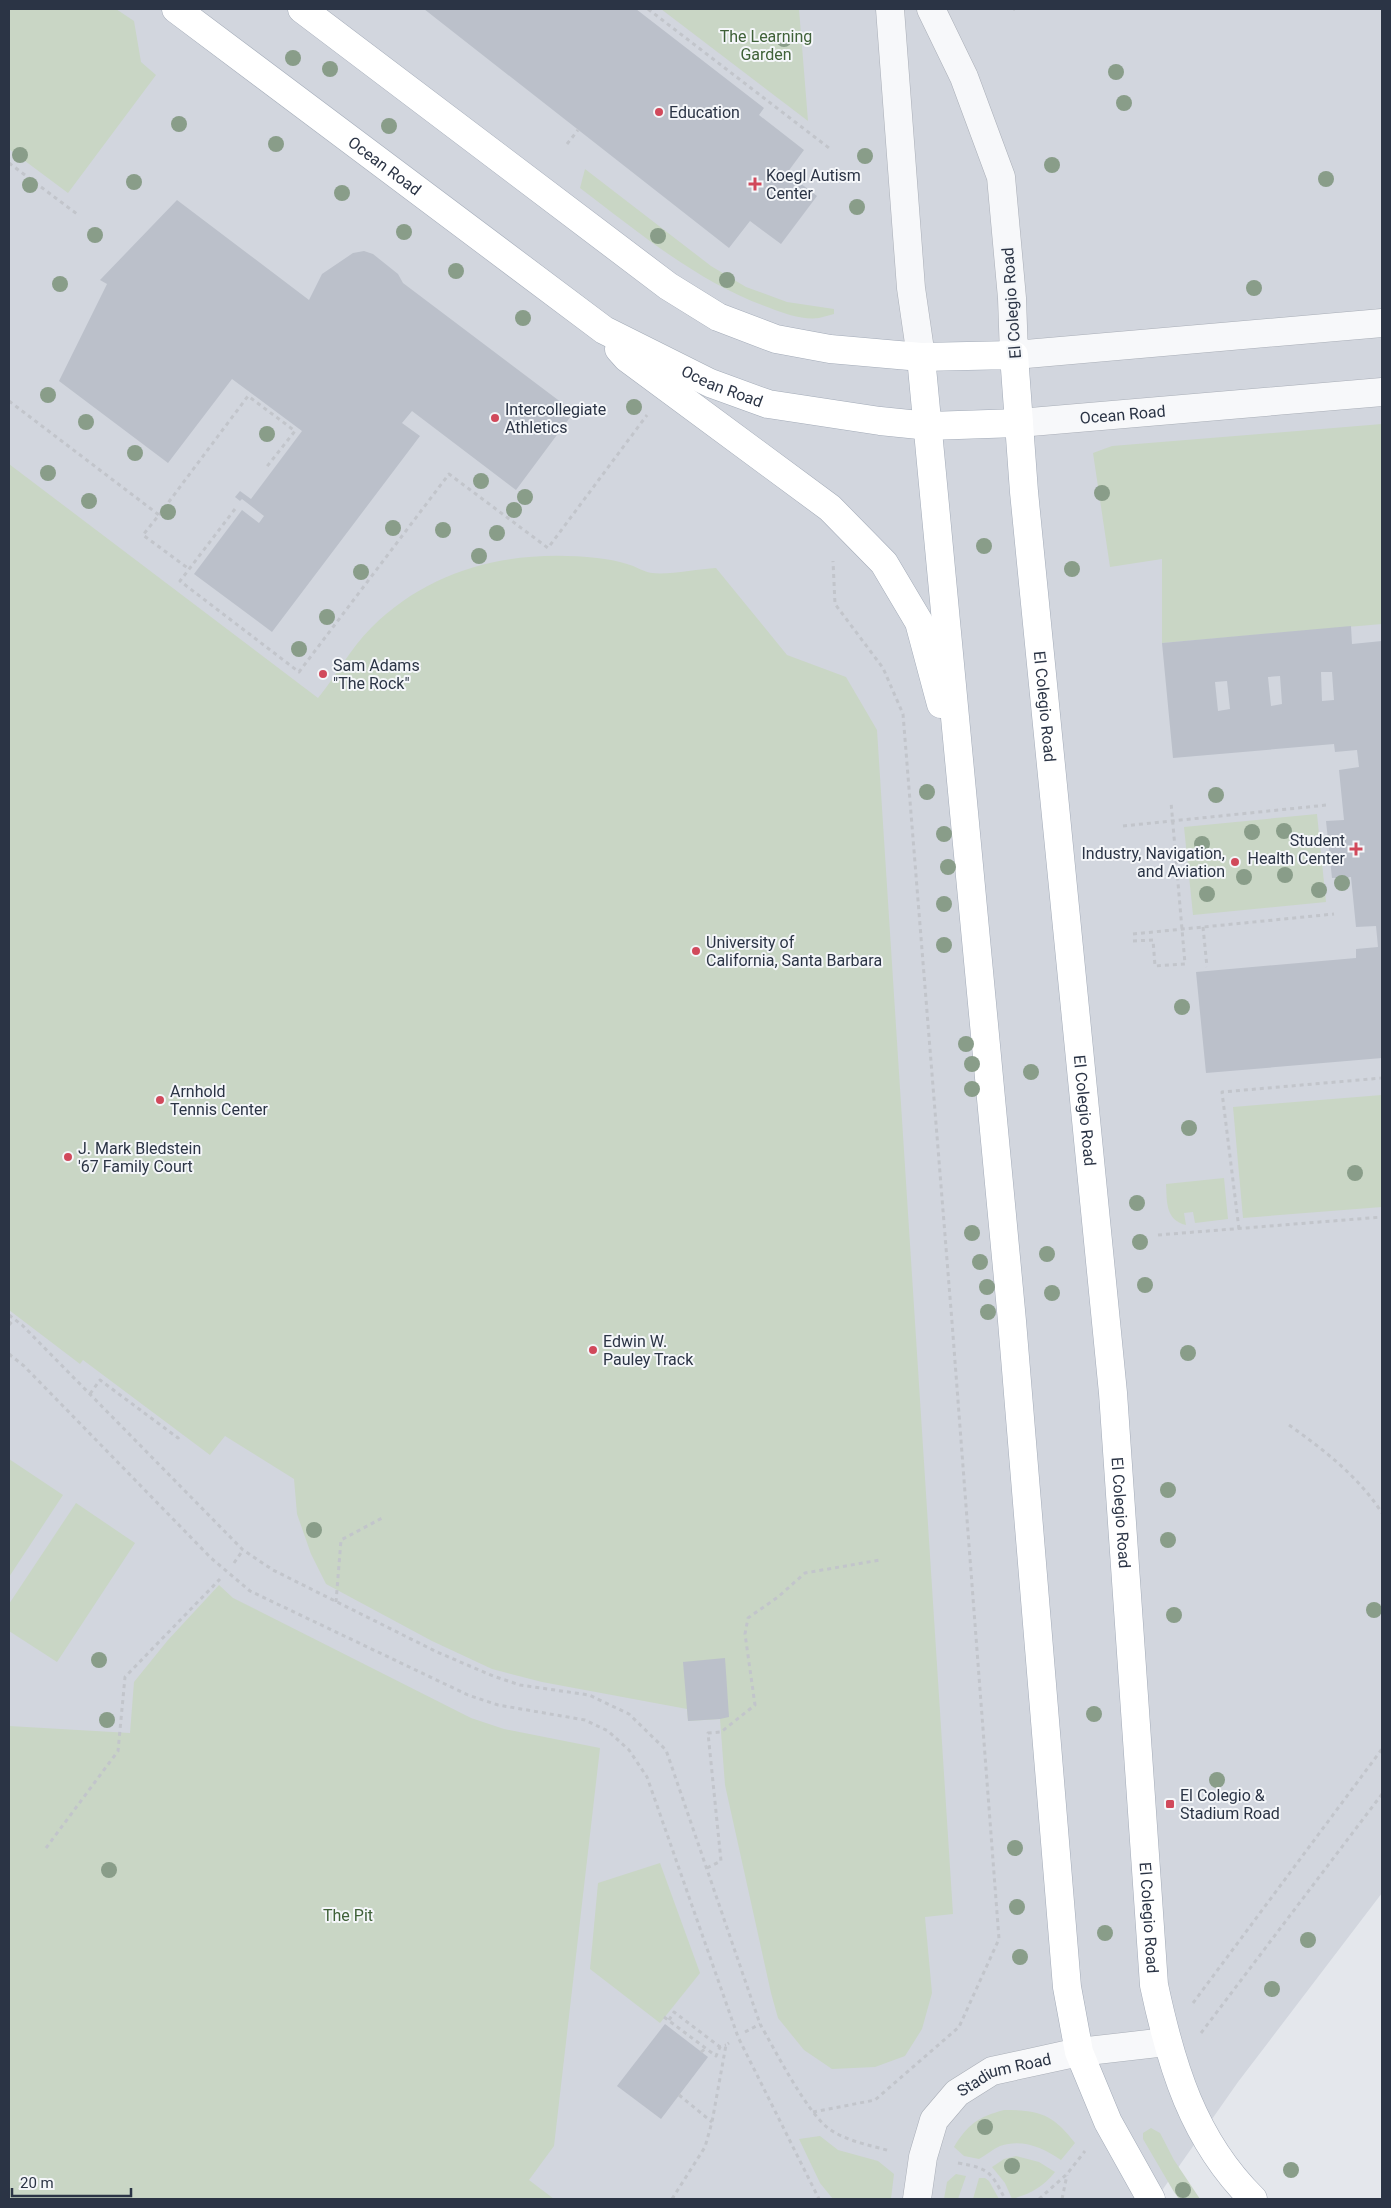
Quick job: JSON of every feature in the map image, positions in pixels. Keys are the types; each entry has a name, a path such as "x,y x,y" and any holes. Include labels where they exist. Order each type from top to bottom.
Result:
{"main road":[{"name":"Ocean Road","path":"176,9 604,330 710,383 768,404 880,421 929,426 1019,423"},
{"path":"302,9 668,286 718,317 776,339 830,349 921,357 1014,355"},
{"path":"604,330 627,358 830,508 884,563 919,622 943,710 959,755"},
{"name":"El Colegio Road","path":"1014,355 1059,858 1113,1393 1154,1985 1166,2042 1178,2078 1201,2130 1234,2180 1254,2199"},
{"path":"921,357 1011,1311 1067,1987 1079,2052 1108,2122 1151,2199"}],"street":[{"path":"890,9 911,288 921,357"},
{"name":"El Colegio Road","path":"931,9 964,78 1001,177 1012,298 1014,355"},
{"path":"1014,355 1382,323"},
{"name":"Ocean Road","path":"1019,423 1382,392"},
{"name":"Stadium Road","path":"917,2199 923,2157 934,2120 957,2093 992,2071 1079,2052 1166,2042"}],"path":[{"path":"648,9 829,148"},
{"path":"567,144 578,130"},
{"path":"9,163 77,214"},
{"path":"189,569 143,535 248,396 295,431 266,469"},
{"path":"9,401 159,515"},
{"path":"235,510 180,581 299,672 449,474 548,548 651,410"},
{"path":"813,2112 875,2100 959,2027 999,1939 952,1313 903,714 884,668 835,604 833,560"},
{"path":"1133,941 1153,940 1156,966 1185,964 1171,802"},
{"path":"1123,826 1327,805"},
{"path":"1132,934 1334,914"},
{"path":"1202,927 1206,967"},
{"path":"1239,1229 1222,1092 1382,1078"},
{"path":"1158,1235 1382,1217"},
{"path":"9,1315 90,1394 243,1550 273,1570 436,1652 493,1676 520,1685 589,1695 628,1714 666,1750 760,2024 813,2112 828,2128 844,2137 898,2154"},
{"path":"9,1325 14,1318"},
{"path":"9,1361 10,1356 31,1373 211,1558 250,1591 468,1695 498,1705 585,1720 608,1731 629,1750 648,1777 738,2037 819,2199"},
{"path":"90,1394 100,1380 178,1438 182,1434"},
{"path":"1289,1425 1327,1452 1370,1495 1382,1513"},
{"path":"336,1602 341,1540 384,1517"},
{"path":"234,1563 243,1550"},
{"path":"707,1868 721,1860 708,1732 721,1732 755,1705 745,1634 748,1618 778,1597 805,1573 880,1560"},
{"path":"46,1848 118,1751 125,1677 220,1579"},
{"path":"1194,2002 1382,1749"},
{"path":"1200,2034 1382,1794"},
{"path":"669,2020 674,2012 720,2047"},
{"path":"664,2017 681,2033 716,2056 720,2047 728,2044 705,2147 672,2199"},
{"path":"745,2032 760,2024"},
{"path":"702,2052 705,2048"},
{"path":"680,2095 712,2122"},
{"path":"1039,2199 1067,2174 1083,2153"},
{"path":"950,2161 978,2166 988,2171 1005,2199"},
{"path":"1062,2199 1067,2174"}],"shaded area":[{"name":"University of California, Santa Barbara","path":"9,9 1382,9 1382,1893 1238,2082 1156,2199 9,2199"}],"green space":[{"path":"9,9 116,9 134,21 141,62 156,75 68,193 9,149"},
{"name":"The Learning Garden","path":"661,9 799,9 808,121"},
{"path":"585,169 711,266 746,287 787,302 834,309 834,314 813,318 788,314 743,297 718,285 670,255 580,188"},
{"path":"1382,424 1382,624 1162,643 1162,559 1110,567 1093,453 1112,446"},
{"name":"Edwin W. Pauley Track","path":"9,464 318,698 371,628 395,607 420,590 447,577 475,567 505,560 566,556 612,560 652,573 675,573 716,568 787,655 846,677 877,730 953,1914 925,1917 932,1993 922,2029 905,2056 875,2067 832,2069 804,2050 778,2018 725,1785 720,1719 688,1721 687,1709 542,1682 492,1669 432,1641 326,1584 311,1554 297,1514 294,1479 225,1436 210,1455 83,1360 80,1364 9,1310"},
{"path":"1317,814 1326,902 1193,915 1184,827"},
{"path":"1382,1095 1382,1207 1243,1218 1233,1107"},
{"path":"1224,1178 1228,1219 1195,1223 1193,1212 1184,1213 1186,1225 1174,1219 1168,1209 1166,1184"},
{"path":"9,1459 63,1495 9,1577"},
{"path":"76,1503 135,1543 57,1662 9,1631 9,1604"},
{"name":"The Pit","path":"219,1585 233,1598 471,1718 504,1729 600,1748 554,2146 529,2180 554,2199 9,2199 9,1726 130,1733 134,1682 168,1640"},
{"path":"660,1863 700,1973 660,2023 590,1969 598,1883"},
{"path":"1004,2110 1027,2111 1044,2116 1060,2126 1075,2143 1061,2160 1040,2148 1016,2143 1000,2146 979,2159 964,2156 954,2147 964,2132 974,2122"},
{"path":"1151,2128 1160,2133 1174,2160 1200,2199 1179,2199 1174,2192 1143,2139 1143,2133"},
{"path":"820,2136 838,2150 878,2161 894,2174 891,2199 833,2199 820,2183 799,2139"},
{"path":"1016,2156 1039,2162 1055,2172 1036,2189 1012,2199 1005,2183 992,2167 1004,2159"},
{"path":"956,2174 966,2176 958,2199 944,2199 947,2182"},
{"path":"979,2178 985,2178 989,2181 999,2199 973,2199"}],"building":[{"name":"Education","path":"424,9 636,9 764,108 759,115 804,150 787,173 817,196 781,244 750,221 729,248"},
{"name":"Intercollegiate Athletics","path":"177,200 309,300 322,274 353,253 364,251 373,254 398,274 403,283 574,412 516,490 412,411 402,423 420,436 272,632 194,574 242,510 259,523 264,516 242,499 240,501 235,497 240,491 251,499 302,431 232,379 168,463 59,381 107,284 100,280"},
{"name":"Student Health Center","path":"1351,626 1352,644 1382,641 1382,1058 1206,1073 1196,972 1356,958 1356,949 1378,947 1376,926 1356,927 1351,877 1332,878 1326,821 1344,820 1339,770 1359,767 1357,750 1335,752 1334,744 1173,758 1162,643","holes":["1321,672 1332,672 1334,700 1322,701","1280,676 1282,704 1271,706 1268,677","1227,681 1230,709 1218,711 1215,682"]},
{"path":"725,1658 729,1717 688,1721 683,1662"},
{"path":"665,2024 708,2057 661,2119 617,2086"}],"place":[{"name":"Education","path":"659,112"},
{"name":"Koegl Autism Center","path":"755,184"},
{"name":"Intercollegiate Athletics","path":"495,418"},
{"name":"Sam Adams \"The Rock\"","path":"323,674"},
{"name":"Student Health Center","path":"1356,849"},
{"name":"Industry, Navigation, and Aviation","path":"1235,862"},
{"name":"University of California, Santa Barbara","path":"696,951"},
{"name":"Arnhold Tennis Center","path":"160,1100"},
{"name":"J. Mark Bledstein '67 Family Court","path":"68,1157"},
{"name":"Edwin W. Pauley Track","path":"593,1350"},
{"name":"El Colegio & Stadium Road","path":"1170,1804"}]}
